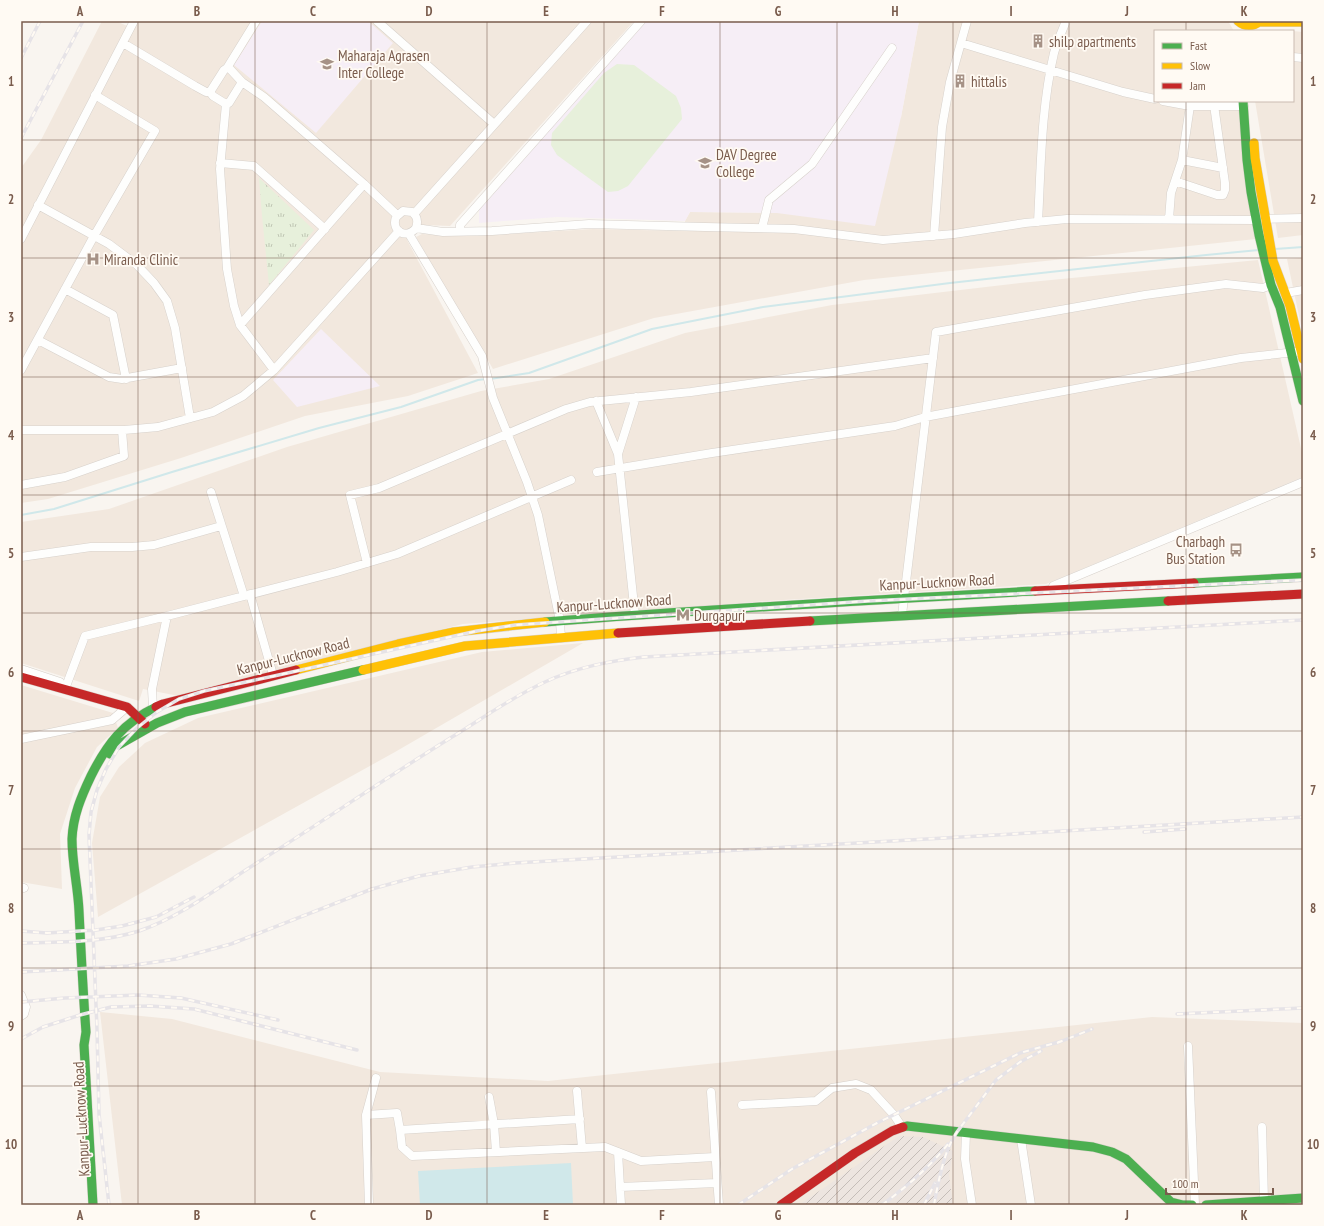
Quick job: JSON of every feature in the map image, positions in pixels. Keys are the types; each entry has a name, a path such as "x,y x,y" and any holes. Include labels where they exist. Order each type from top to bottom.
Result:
{"main road":[{"path":"1239,25 1250,29 1260,22 1303,22"},
{"path":"1246,103 1247,160 1261,220 1268,234 1271,285 1280,307 1303,401"},
{"path":"1261,220 1259,235 1269,261 1286,293 1302,354"},
{"name":"Kanpur-Lucknow Road","path":"93,1205 84,1045 86,1032 80,927 72,840 74,820 79,802 100,758 113,740 128,725 153,708 163,704 273,675 398,644 454,632 635,615 904,598 1303,577"},
{"path":"1210,582 1211,599"},
{"path":"1128,586 1128,603"},
{"name":"Kanpur-Lucknow Road","path":"78,895 82,884 80,824 85,805 98,776 114,748 156,723 185,712 465,646 594,634 902,615 1303,594"},
{"path":"21,677 66,687 127,707 149,727"},
{"name":"Kanpur-Lucknow Road","path":"86,1032 91,1046 99,1205"},
{"path":"781,1205 855,1153 892,1131 907,1126 1093,1147 1112,1152 1126,1159 1171,1202 1183,1205 1192,1205"},
{"path":"1206,1205 1303,1198"}],"street":[{"path":"21,239 134,21"},
{"path":"210,92 227,68 256,21"},
{"path":"377,21 494,124"},
{"path":"414,214 587,21"},
{"path":"460,232 460,225 641,21"},
{"path":"934,236 942,127 950,82 967,21"},
{"path":"1038,222 1041,146 1046,97 1054,52 1066,21"},
{"path":"123,43 195,86 206,92 210,92 213,96 226,104"},
{"path":"961,43 1122,92 1154,99"},
{"path":"762,228 769,200 812,164 892,48"},
{"path":"227,68 230,69 242,82 264,97 364,184 397,215"},
{"path":"242,82 229,103 226,104 220,163 227,269 234,306 240,325 274,370"},
{"path":"21,370 94,236 155,131 96,95"},
{"path":"1168,102 1190,106 1246,103"},
{"path":"1175,181 1216,195 1223,195 1225,190 1223,168 1214,105"},
{"path":"1169,219 1172,193 1182,160 1190,106"},
{"path":"1182,160 1223,168"},
{"path":"220,163 254,166 325,229"},
{"path":"240,325 364,184"},
{"path":"38,205 109,244 137,265 154,283 167,301 175,328 190,418"},
{"path":"408,211 414,214 418,224 416,228 409,234 398,231 395,225 397,215 408,211"},
{"path":"416,228 443,232 589,224 762,228 883,240 934,236 1067,219 1261,220 1303,218"},
{"path":"21,430 122,430 158,427 213,412 243,396 274,370 398,231"},
{"path":"409,234 482,356 492,398 538,515 560,621 561,638"},
{"path":"902,615 936,332 1145,294 1226,284 1263,288 1271,285"},
{"path":"66,289 113,315 126,379"},
{"path":"1286,293 1303,290"},
{"path":"38,340 109,377 126,379 182,368"},
{"path":"597,472 712,453 895,426 925,417 1241,358 1291,352 1302,354"},
{"path":"367,563 350,495 379,488 566,409 596,401 691,392 933,358"},
{"path":"618,454 636,397"},
{"path":"596,401 618,454 635,615"},
{"path":"21,485 66,477 124,456 122,430"},
{"path":"21,669 66,687 85,636 337,572 397,554 532,498 571,480"},
{"path":"1052,590 1054,586 1061,582 1303,482"},
{"path":"211,492 221,526 247,595 273,675"},
{"path":"21,558 91,547 132,547 154,544 221,526"},
{"path":"153,708 152,689 166,616"},
{"path":"21,739 112,720 127,707"},
{"path":"21,996 26,1007 24,1014 21,1016"},
{"path":"1188,1046 1195,1205"},
{"path":"369,1205 366,1114 376,1078"},
{"path":"742,1105 816,1101 832,1088 856,1084 871,1090 894,1115 902,1128"},
{"path":"577,1091 582,1148"},
{"path":"711,1092 718,1205"},
{"path":"489,1097 494,1124 496,1152"},
{"path":"366,1114 397,1113 402,1147 412,1156 605,1147 641,1161 715,1157"},
{"path":"400,1130 580,1119"},
{"path":"1262,1127 1264,1201"},
{"path":"966,1133 965,1159 972,1205"},
{"path":"1021,1139 1031,1205"},
{"path":"618,1152 621,1205"},
{"path":"620,1187 717,1183"}],"shaded area":[{"path":"102,21 116,21 127,26 130,21 634,21 450,226 424,225 407,240 478,373 408,396 305,416 181,458 48,499 21,503 21,168 41,140"},
{"path":"262,21 368,21 393,43 316,133 234,65"},
{"name":"DAV Degree College","path":"646,21 919,21 901,117 875,226 777,213 690,212 685,221 557,217 479,223 479,210"},
{"path":"919,21 1228,21 1233,30 1154,30 1154,102 1242,102 1256,239 864,280 654,318 493,369 416,237 422,234 472,236 593,229 685,231 685,221 690,212 777,213 901,117"},
{"path":"1294,31 1303,32 1303,235 1278,238 1255,102 1294,102"},
{"path":"1303,258 1303,335 1287,259"},
{"path":"1258,260 1303,457 1303,477 1046,584 767,601 463,624 276,670 184,697 143,689 139,701 21,663 21,522 109,509 287,447 481,391 549,379 685,333 832,305 1020,283"},
{"path":"321,329 380,386 297,407 273,380"},
{"path":"583,643 395,752 98,917 92,843 100,797 119,767 145,743 198,718 482,652"},
{"path":"21,685 113,713 118,728 97,747 75,788 60,834 62,889 21,882"},
{"path":"100,1012 172,1019 380,1072 548,1081 1152,1017 1303,1023 1303,1205 122,1205"},
{"path":"899,1136 923,1137 953,1151 949,1175 953,1205 799,1205"}],"green space":[{"path":"617,64 634,65 676,96 681,108 682,119 628,186 618,191 608,192 557,155 551,145 552,133 604,73"},
{"path":"259,178 314,230 269,285 262,216"}],"water":[{"path":"571,1163 573,1205 420,1205 418,1171"}],"waterway":[{"path":"1275,249 1303,247"},
{"path":"490,379 529,373 652,329 763,307 950,283 1259,250"},
{"path":"21,515 54,509 319,428 401,407 478,380 486,379"}],"railway":[{"path":"21,58 40,21"},
{"path":"21,138 83,21"},
{"path":"109,1205 99,1114 89,835 91,812 97,790 106,769 119,747 137,728 157,712 179,699 204,691 477,631 515,625 868,601 1303,580"},
{"path":"21,943 65,942 110,938 139,931 169,918 197,902 401,769 509,701 557,677 594,665 644,657 1303,620"},
{"path":"21,972 128,966 176,959 231,944 372,889 419,876 472,867 515,863 1303,817"},
{"path":"1144,832 1185,829"},
{"path":"21,931 47,933 96,930 122,926 156,917 194,897"},
{"path":"21,1002 65,998 138,995 181,998 278,1020"},
{"path":"21,1039 43,1027 111,1007 150,1006 194,1009 357,1050"},
{"path":"1177,1014 1303,1008"},
{"path":"1057,1043 1092,1029"},
{"path":"738,1205 792,1169 877,1123 1020,1053 1062,1041"},
{"path":"934,1205 945,1157 952,1139 996,1080 1020,1062 1041,1051"},
{"path":"882,1205 917,1177 948,1144"},
{"path":"924,1205 935,1183"}],"traffic: fast":[{"path":"1243,102 1247,160 1259,235 1271,285 1280,307 1303,401"},
{"path":"1194,583 1303,577"},
{"path":"545,622 851,601 1035,591"},
{"path":"810,621 1168,601"},
{"path":"110,754 113,748 157,723 185,712 363,670"},
{"path":"93,1205 84,1045 86,1032 78,902 72,848 73,831 76,814 81,799 103,754 125,727 144,713 156,707"},
{"path":"903,1127 907,1126 1093,1147 1112,1152 1126,1159 1171,1202 1183,1205 1192,1205"},
{"path":"1206,1205 1303,1198"}],"traffic: slow":[{"path":"1238,21 1249,26 1260,21"},
{"path":"1260,22 1303,22"},
{"path":"1254,143 1255,158 1273,261 1290,306 1303,359"},
{"path":"296,670 398,644 454,632 545,622"},
{"path":"363,670 465,646 618,633"}],"traffic: jam":[{"path":"1035,591 1194,583"},
{"path":"1168,601 1303,594"},
{"path":"618,633 810,621"},
{"path":"156,707 296,670"},
{"path":"21,677 127,707 145,724"},
{"path":"781,1205 855,1153 892,1131 903,1127"}],"place":[{"name":"shilp apartments","path":"1038,41"},
{"name":"Maharaja Agrasen Inter College","path":"327,64"},
{"name":"hittalis","path":"960,81"},
{"name":"DAV Degree College","path":"705,163"},
{"name":"Miranda Clinic","path":"93,259"},
{"name":"Charbagh Bus Station","path":"1236,550"},
{"name":"Durgapuri","path":"683,615"}]}
